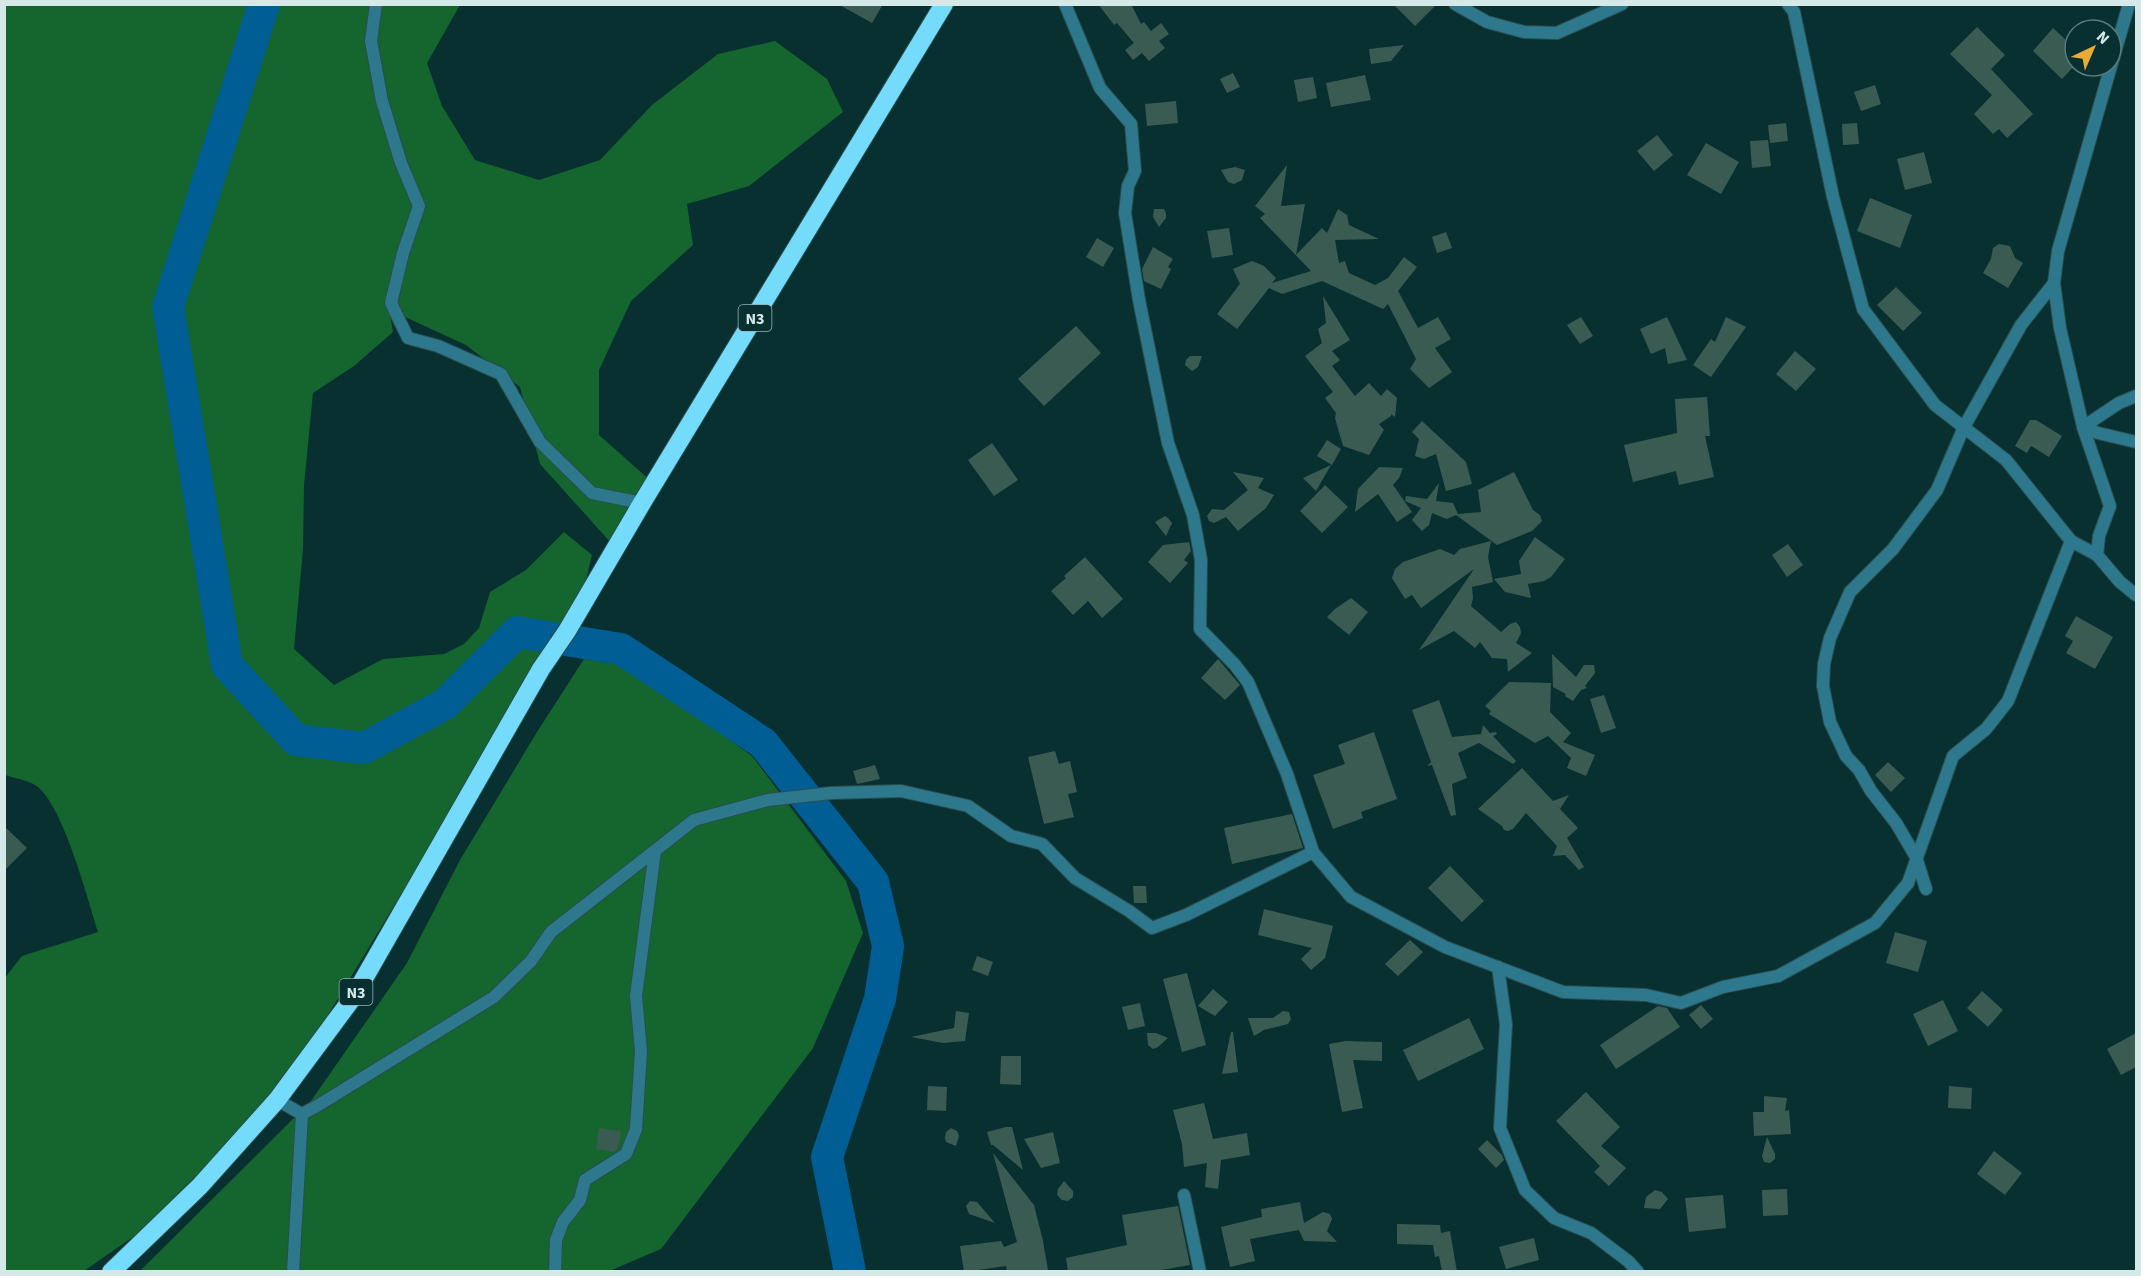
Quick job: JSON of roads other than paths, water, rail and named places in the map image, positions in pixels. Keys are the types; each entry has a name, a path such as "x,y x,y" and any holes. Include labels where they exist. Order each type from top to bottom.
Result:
{"highway":[{"name":"N3","path":"111,1272 200,1186 277,1100 354,996 541,669 567,631 944,4"}],"street":[{"path":"376,4 371,41 382,101 401,163 419,206 403,253 391,303 408,338 438,346 501,374 540,442 592,493 642,503"},
{"path":"1065,4 1100,88 1131,124 1135,171 1128,186 1125,213 1139,300 1168,443 1193,515 1201,560 1200,630 1235,665 1248,682 1287,774 1313,852 1351,897 1445,947 1563,992 1646,995 1681,1003 1723,987 1778,976 1875,923 1908,883 1953,756 1986,729 2008,701 2072,541"},
{"path":"1455,4 1487,22 1524,33 1557,33 1622,4"},
{"path":"1788,4 1794,12 1833,197 1863,309 1935,405 2006,460 2072,541 2097,555 2120,582 2136,595"},
{"path":"2123,25 2129,4"},
{"path":"2097,555 2099,536 2110,506 2083,427 2060,328 2054,283 2058,251 2108,78"},
{"path":"1926,889 1916,857 1896,823 1842,748 1830,722 1823,686 1824,664 1830,638 1850,592 1893,549 1937,490 1964,427 2021,325 2054,283"},
{"path":"2083,427 2136,396"},
{"path":"2083,427 2098,434 2136,442"},
{"path":"302,1114 494,998 531,961 551,932 694,820 768,800 831,793 901,791 968,806 1011,836 1042,844 1075,879 1129,911 1152,928 1186,915 1313,852"},
{"path":"555,1272 556,1240 563,1222 580,1200 585,1180 626,1154 636,1129 641,1051 636,996 655,851"},
{"path":"1498,967 1506,1024 1500,1128 1525,1190 1554,1218 1591,1233 1629,1261 1638,1272"},
{"path":"277,1100 302,1114"},
{"path":"293,1272 302,1114"},
{"path":"1184,1195 1200,1272"}],"waterway":[{"path":"264,4 168,307 227,665 296,740 364,748 445,704 517,632 621,649 763,743 873,882 888,946 880,999 827,1157 850,1272"}]}
